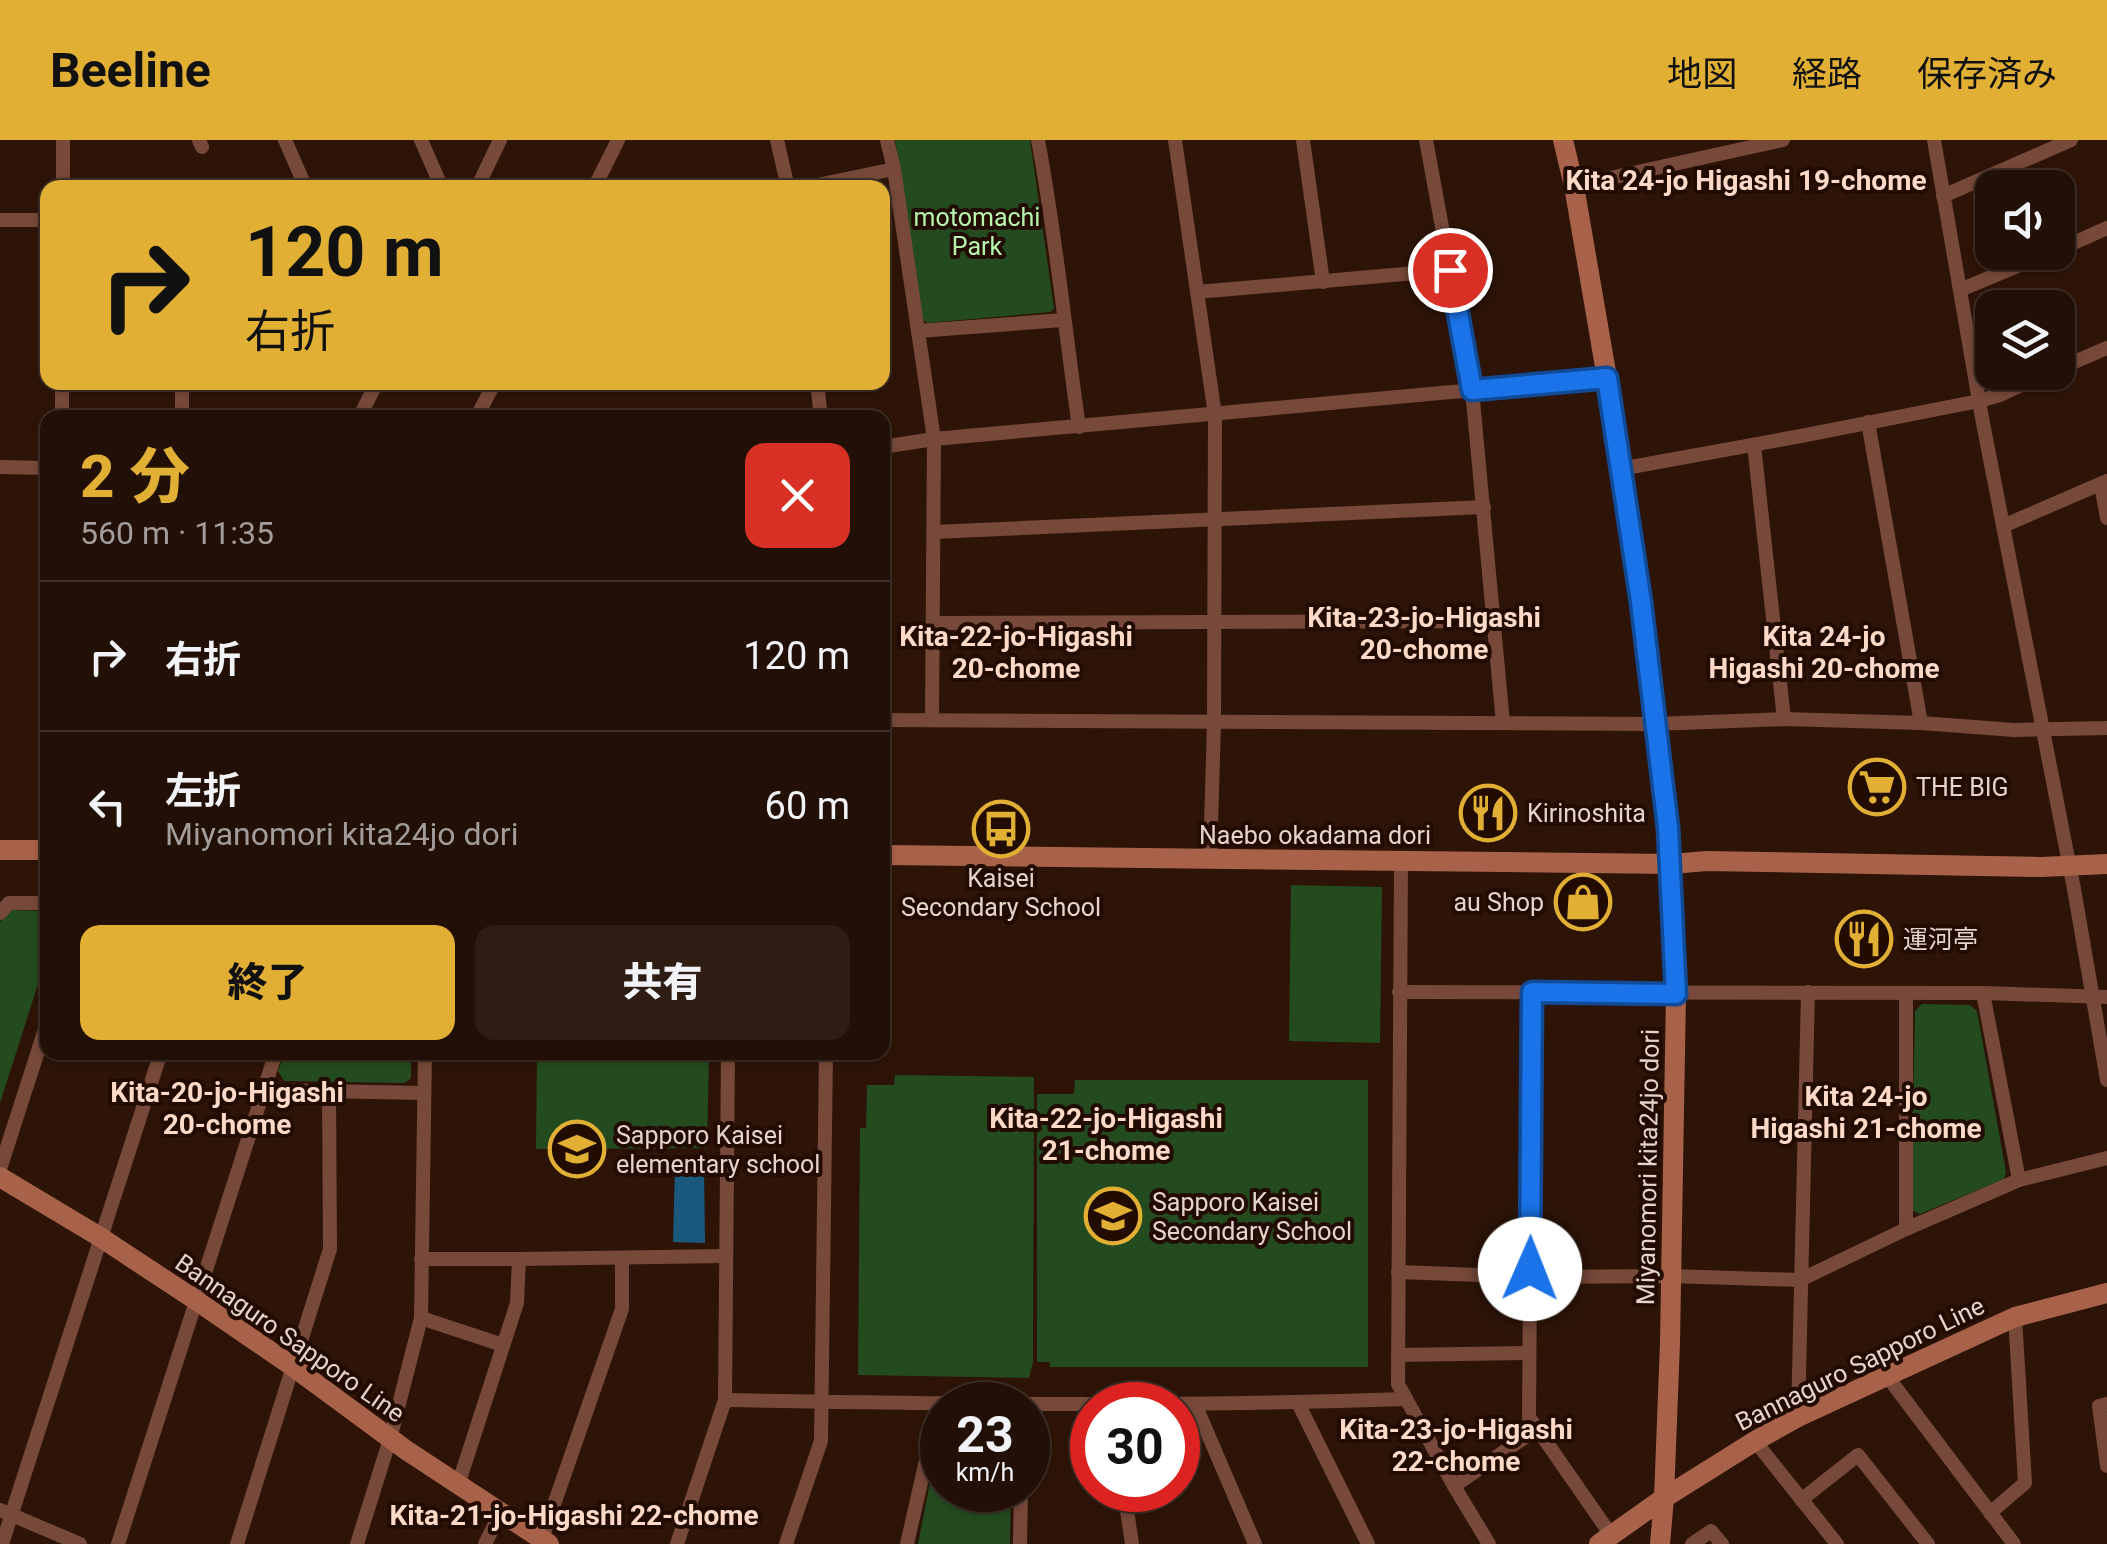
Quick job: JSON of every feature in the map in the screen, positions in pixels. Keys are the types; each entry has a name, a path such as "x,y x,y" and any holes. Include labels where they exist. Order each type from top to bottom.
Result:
{"street":[{"path":"63,140 63,180"},
{"path":"286,140 303,180"},
{"path":"420,140 438,180"},
{"path":"481,180 500,140"},
{"path":"598,180 618,140"},
{"path":"777,140 786,180"},
{"path":"887,140 934,439 932,719"},
{"path":"1175,140 1215,415 1210,859"},
{"path":"1303,140 1323,282"},
{"path":"1426,140 1472,390 1503,723"},
{"name":"Miyanomori kita24jo dori","path":"1563,140 1607,378 1641,602 1671,864 1676,994 1660,1544"},
{"path":"1574,186 1783,140"},
{"path":"1934,140 2068,867 2099,998 2107,1080"},
{"path":"1943,196 2071,140"},
{"path":"1042,141 1079,427"},
{"path":"843,180 894,170"},
{"path":"0,220 40,220"},
{"path":"2075,242 2107,228"},
{"path":"1197,292 1450,270"},
{"path":"1960,290 2008,270"},
{"path":"918,332 1063,320"},
{"path":"2075,362 2107,348"},
{"path":"890,446 1607,378"},
{"path":"1620,469 1980,400 2009,390"},
{"path":"1868,422 1921,722"},
{"path":"1754,445 1784,719"},
{"path":"0,466 40,468"},
{"path":"2003,526 2104,483 2107,518"},
{"path":"934,532 1484,506"},
{"path":"934,623 1495,621"},
{"path":"890,720 1654,724 1784,719 2042,730 2107,728"},
{"path":"0,850 40,850"},
{"name":"Naebo okadama dori","path":"890,856 2068,867 2107,864"},
{"path":"1401,860 1398,1384 1489,1544"},
{"path":"0,913 9,904 40,903"},
{"path":"1399,992 1983,993 2099,998"},
{"path":"1532,992 1528,1417 1605,1540"},
{"path":"1798,1417 1808,992"},
{"path":"1906,993 1906,1230"},
{"path":"1983,993 2018,1180"},
{"path":"0,1169 40,1045"},
{"path":"2,1544 5,1512 158,1060"},
{"path":"118,1544 273,1060"},
{"path":"356,1544 390,1439 421,1318 425,1060"},
{"path":"677,1544 725,1400 728,1060"},
{"path":"786,1544 821,1440 826,1060"},
{"path":"264,1090 424,1093"},
{"path":"237,1544 330,1249 330,1091"},
{"path":"1398,1272 1800,1280 2018,1180 2107,1158"},
{"name":"Bannaguro Sapporo Line","path":"0,1176 197,1301 390,1439 545,1542"},
{"path":"421,1259 726,1256"},
{"path":"545,1542 622,1310 622,1258"},
{"path":"458,1485 517,1303 519,1259"},
{"name":"Bannaguro Sapporo Line","path":"1605,1540 1664,1498 1798,1417 2015,1316 2107,1293"},
{"path":"1990,1513 2025,1483 2015,1316"},
{"path":"421,1318 502,1345"},
{"path":"1398,1355 1528,1352"},
{"path":"1888,1376 2014,1544"},
{"path":"725,1400 920,1403"},
{"path":"1200,1404 1405,1400"},
{"path":"1298,1403 1368,1544"},
{"path":"2107,1404 2099,1406 2107,1466"},
{"path":"1200,1417 1249,1542"},
{"path":"1454,1486 1537,1429"},
{"path":"1754,1441 1838,1544"},
{"path":"1801,1500 1858,1455 1928,1544"},
{"path":"907,1544 920,1487"},
{"path":"5,1512 80,1544"},
{"path":"1020,1544 1021,1512"},
{"path":"1127,1512 1132,1544"},
{"path":"484,1544 500,1514"},
{"path":"1692,1544 1712,1531 1722,1544"}],"green space":[{"name":"motomachi Park","path":"895,140 1030,140 1054,308 1051,312 927,323 923,319"},
{"path":"1291,885 1382,887 1380,1043 1289,1041"},
{"path":"10,910 40,911 40,978 0,1103 0,922"},
{"path":"1922,1004 1970,1005 1977,1011 2006,1172 2004,1179 1920,1214 1911,1210 1915,1011"},
{"path":"282,1060 411,1060 411,1078 405,1083 284,1081 278,1071"},
{"path":"537,1060 709,1060 707,1148 536,1149"},
{"path":"895,1075 1034,1077 1033,1362 1029,1378 858,1375 860,1128 866,1128 867,1085 894,1085"},
{"path":"1075,1080 1368,1080 1368,1367 1050,1367 1050,1362 1037,1362 1037,1094 1074,1094"},
{"path":"924,1512 1011,1512 1010,1544 918,1544"}],"water":[{"path":"675,1165 704,1165 705,1243 673,1242"}],"place":[{"name":"THE BIG","path":"1877,787"},
{"name":"Kirinoshita","path":"1488,813"},
{"name":"Kaisei Secondary School","path":"1001,829"},
{"name":"au Shop","path":"1583,902"},
{"name":"運河亭","path":"1864,939"},
{"name":"Sapporo Kaisei elementary school","path":"577,1149"},
{"name":"Sapporo Kaisei Secondary School","path":"1113,1216"}],"district":[{"name":"Kita 24-jo Higashi 19-chome","path":"1746,180"},
{"name":"Kita-23-jo-Higashi 20-chome","path":"1424,633"},
{"name":"Kita-22-jo-Higashi 20-chome","path":"1016,652"},
{"name":"Kita 24-jo Higashi 20-chome","path":"1824,652"},
{"name":"Kita-20-jo-Higashi 20-chome","path":"227,1108"},
{"name":"Kita 24-jo Higashi 21-chome","path":"1866,1112"},
{"name":"Kita-22-jo-Higashi 21-chome","path":"1106,1134"},
{"name":"Kita-23-jo-Higashi 22-chome","path":"1456,1445"},
{"name":"Kita-21-jo-Higashi 22-chome","path":"574,1515"}],"route":[{"path":"1450,270 1472,390 1607,378 1641,602 1671,864 1676,994 1532,992 1530,1269"}]}
